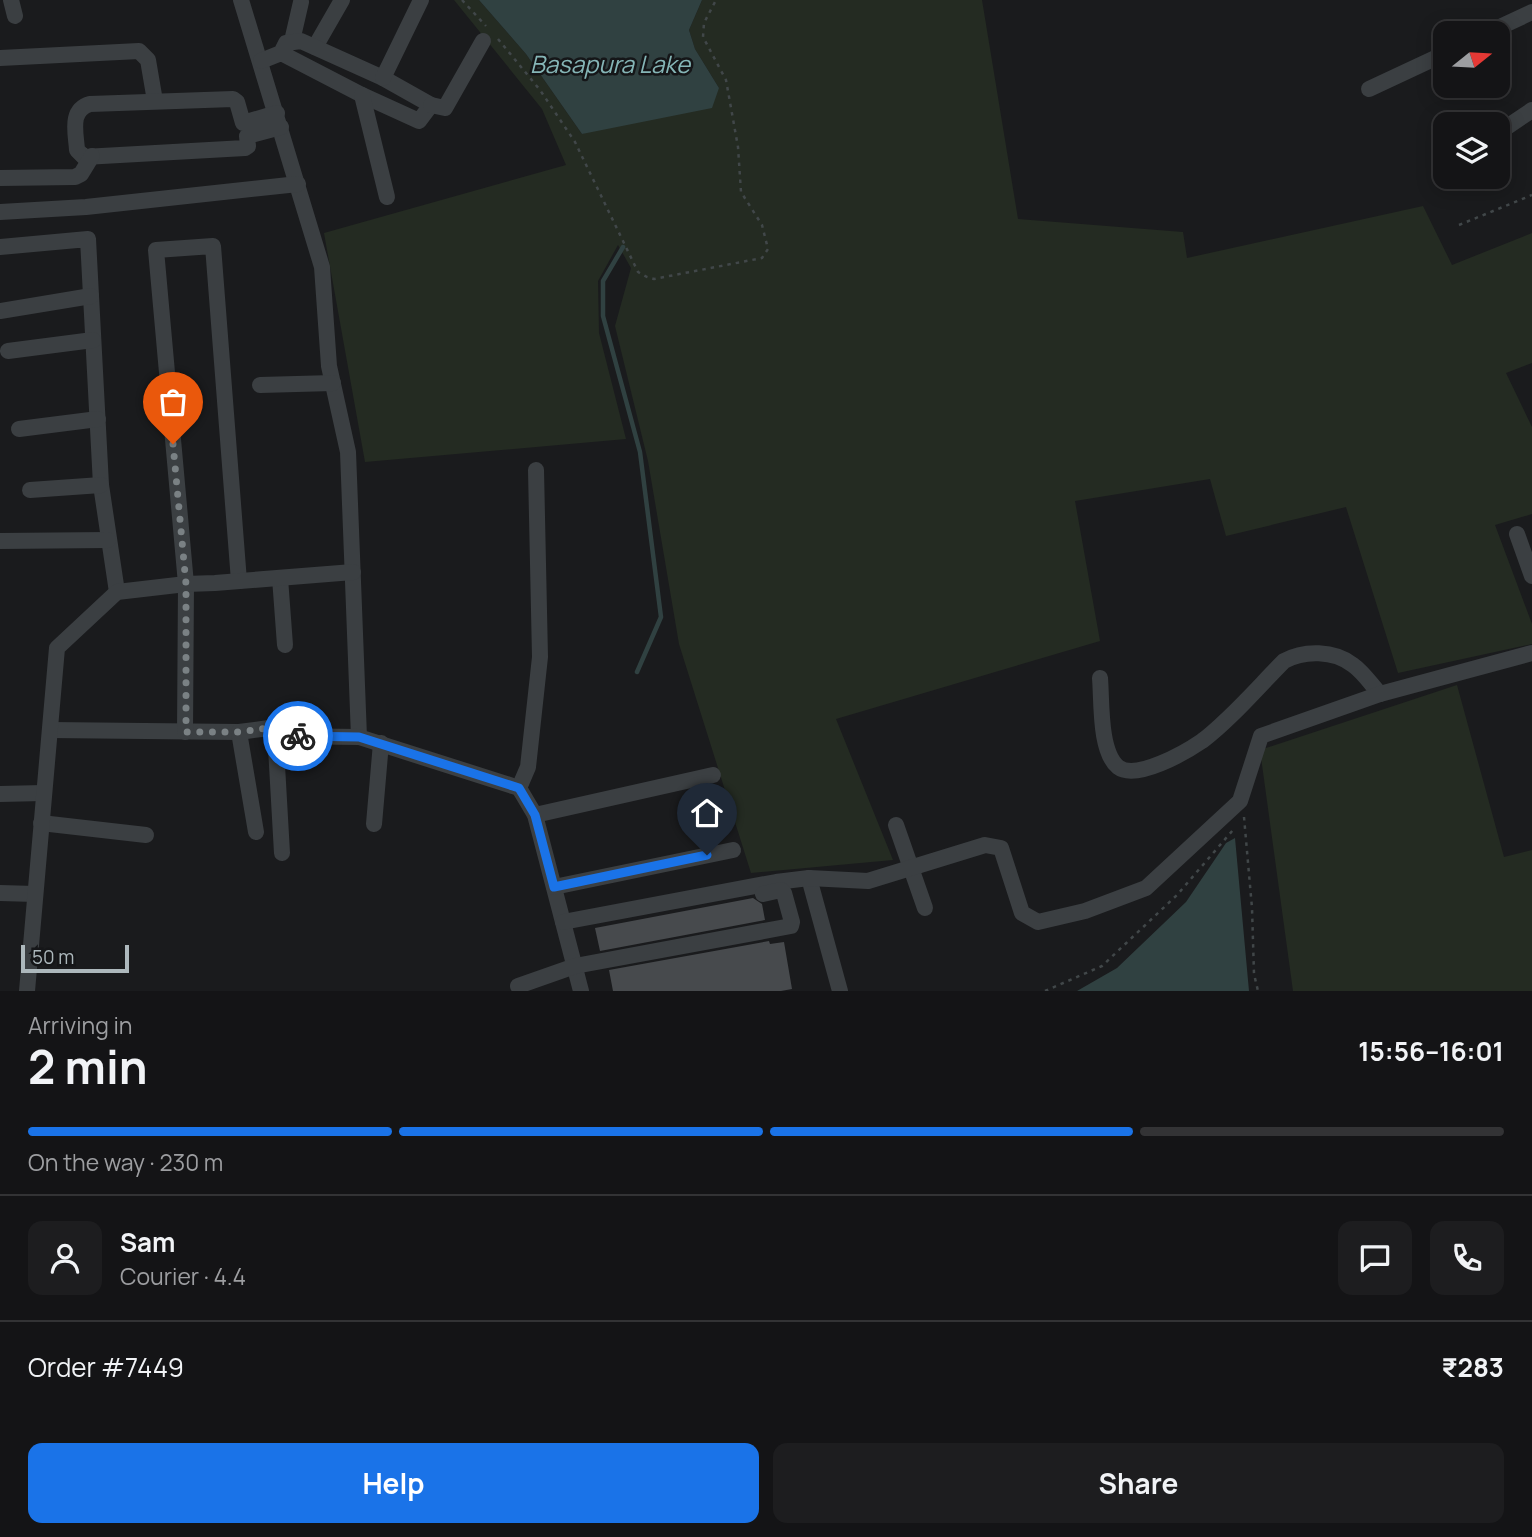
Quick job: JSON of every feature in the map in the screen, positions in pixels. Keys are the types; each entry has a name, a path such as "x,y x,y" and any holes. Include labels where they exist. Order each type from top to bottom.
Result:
{"street":[{"path":"241,0 322,267 329,366 348,452 359,737"},
{"path":"315,47 342,0"},
{"path":"383,79 421,0"},
{"path":"287,47 301,2"},
{"path":"1510,22 1532,12"},
{"path":"261,61 301,41 383,79 431,105 445,108 490,36"},
{"path":"287,47 362,95 419,121 431,105"},
{"path":"0,58 139,51 146,55 148,60 155,102"},
{"path":"1369,89 1433,59"},
{"path":"362,95 387,197"},
{"path":"233,99 237,102 247,146 84,157 77,150 75,122 84,105 155,102 233,99"},
{"path":"1510,125 1532,110"},
{"path":"245,129 279,120"},
{"path":"0,178 75,177 81,174 92,156"},
{"path":"0,212 86,207 299,184"},
{"path":"0,247 88,239 102,485 117,592"},
{"path":"186,732 186,584 156,250 212,246 239,582"},
{"path":"0,311 91,296"},
{"path":"8,351 93,340"},
{"path":"260,385 333,383"},
{"path":"19,429 98,419"},
{"path":"519,788 528,767 540,657 536,470"},
{"path":"30,490 102,485"},
{"path":"1517,534 1532,576"},
{"path":"0,541 108,540"},
{"path":"27,991 57,648 117,592 186,584 352,572"},
{"path":"280,578 285,645"},
{"path":"564,926 763,884 809,878 868,881 985,845 1001,848 1022,913 1038,922 1085,911 1146,888 1240,800 1261,736 1380,694 1532,653"},
{"path":"1100,678 1104,741 1109,755 1119,768 1130,771 1149,769 1203,740 1284,662 1295,656 1329,654 1343,659 1355,666 1380,694"},
{"path":"50,730 275,730 282,853"},
{"path":"239,732 256,832"},
{"path":"277,736 359,737 519,788 535,815 581,991"},
{"path":"374,824 381,743"},
{"path":"535,815 713,775"},
{"path":"0,794 43,793"},
{"path":"41,824 146,835"},
{"path":"896,825 925,908"},
{"path":"554,887 733,850"},
{"path":"809,878 840,991"},
{"path":"518,986 575,967 787,927 792,922 786,895 781,890 564,926"},
{"path":"0,893 35,894"}],"path":[{"path":"463,0 490,36 540,90 575,142 638,272 654,279 762,258 768,249 762,225 741,192 738,147 726,80 703,37 704,23 716,0"},
{"path":"1459,225 1532,195"},
{"path":"1240,800 1244,817 1252,908 1254,974 1258,991"},
{"path":"1045,991 1102,966 1177,895 1244,817"}],"shaded area":[{"path":"454,0 479,0 526,54 582,134 719,88 695,49 689,30 702,0 982,0 1018,219 1183,232 1187,258 1423,206 1452,265 1532,233 1532,363 1506,373 1532,427 1532,514 1495,525 1532,624 1532,644 1398,673 1346,507 1226,536 1210,479 1075,501 1100,641 836,719 893,860 751,873 679,644 648,461 615,326 631,268 618,245 598,281 599,333 626,439 365,462 324,233 566,165 542,109"},
{"path":"1457,685 1504,857 1532,850 1532,991 1293,991 1260,750"}],"water":[{"name":"Basapura Lake","path":"479,0 702,0 689,30 695,49 719,88 712,108 582,134 526,54"},
{"path":"1235,838 1249,991 1077,991 1117,968 1186,902 1226,843"}],"building":[{"path":"753,898 762,904 765,920 600,951 595,928"},
{"path":"769,941 770,944 784,942 792,989 613,991 609,970"}],"waterway":[{"path":"623,247 603,281 603,316 640,452 661,617 637,672"}],"way so far":[{"path":"173,444 186,584 186,732 239,732 269,728 275,730 277,736 298,736"}],"route":[{"path":"298,736 359,737 519,788 535,815 554,887 707,855"}]}
